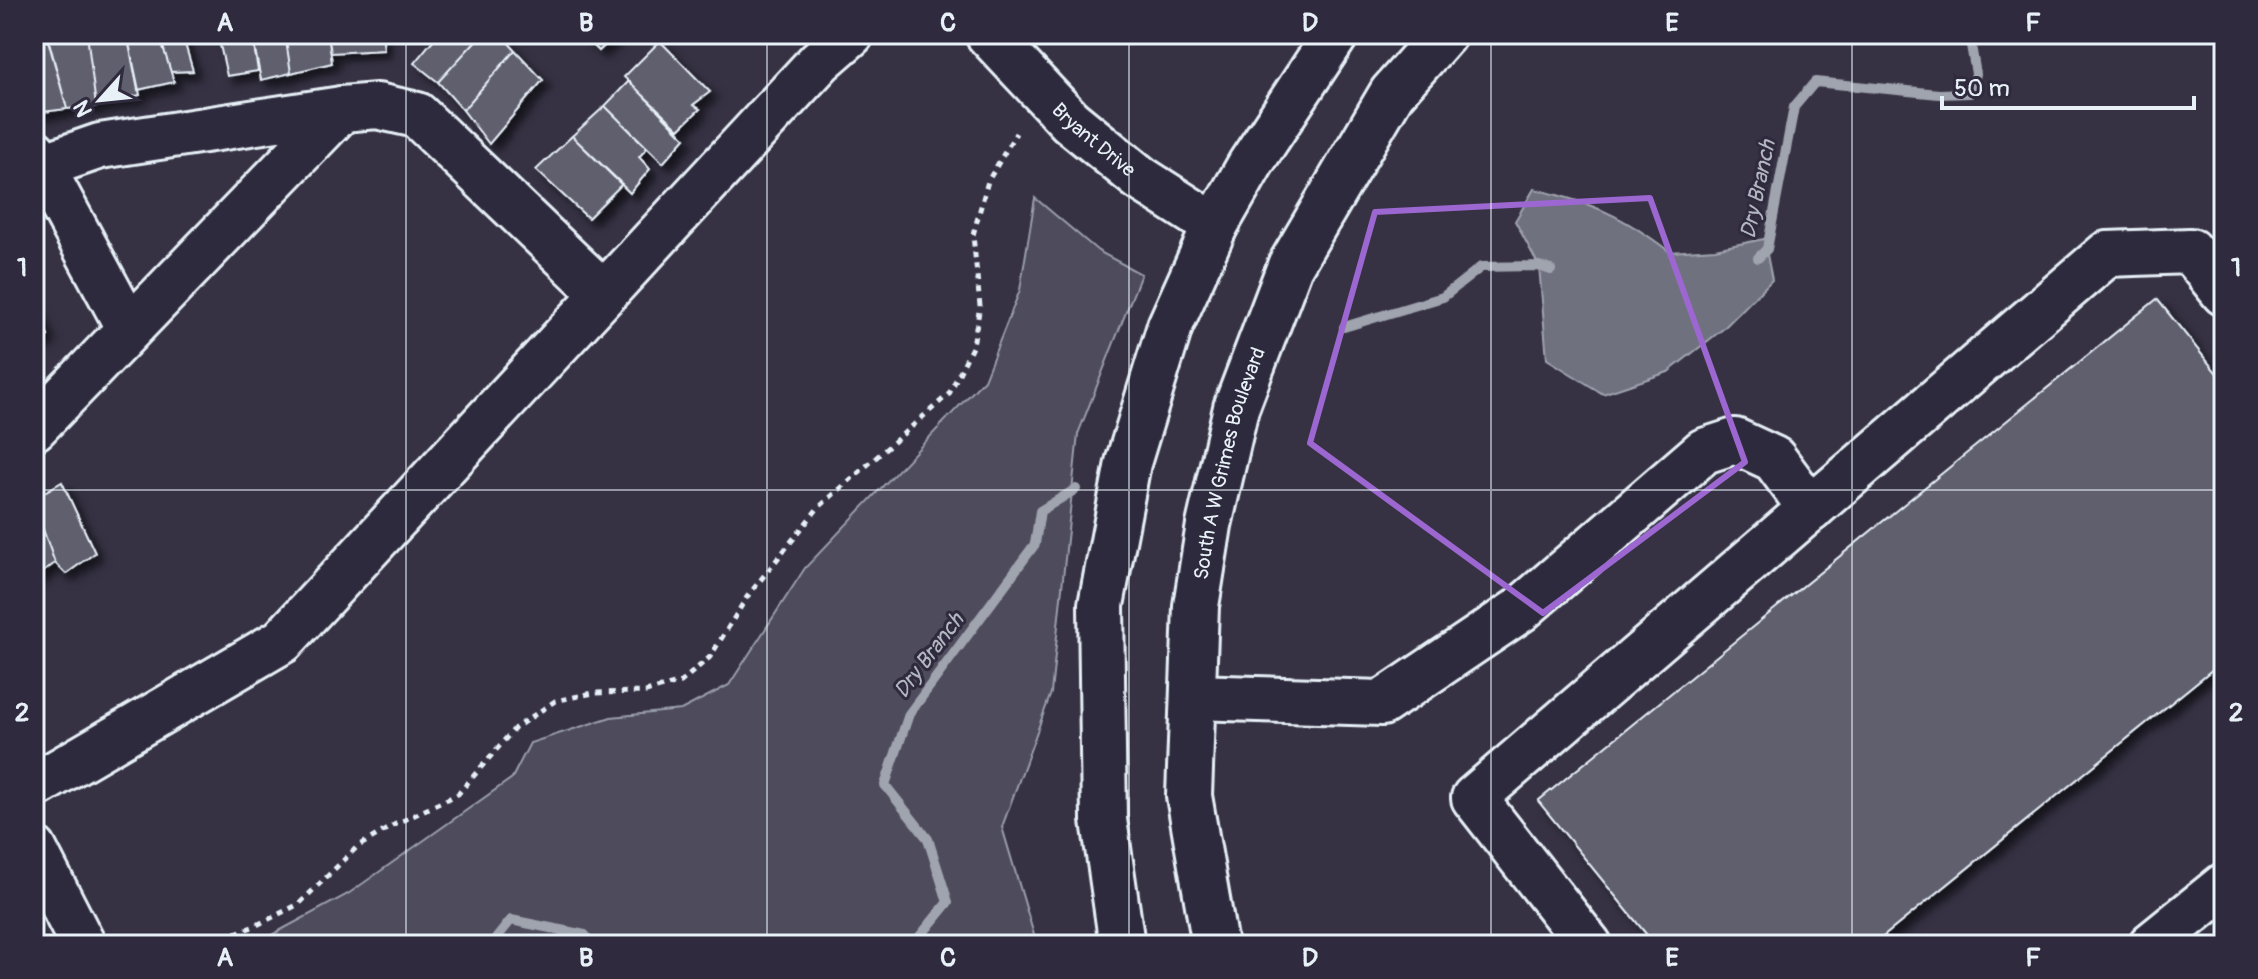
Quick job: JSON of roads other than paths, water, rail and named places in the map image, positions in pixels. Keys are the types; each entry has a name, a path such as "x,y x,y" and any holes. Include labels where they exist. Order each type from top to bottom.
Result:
{"main road":[{"name":"Bryant Drive","path":"988,34 1070,121 1140,178 1215,226"},
{"path":"1122,945 1104,820 1101,605 1128,463 1170,326 1215,226 1251,163 1336,34"},
{"name":"South A W Grimes Boulevard","path":"1215,945 1189,796 1196,606 1209,525 1236,408 1290,266 1392,93 1444,34"},
{"path":"34,786 282,641 603,293 822,43"},
{"path":"129,329 38,159 100,146 377,106 417,115 603,293"},
{"path":"34,428 342,109"},
{"path":"1589,945 1474,798 2107,254 2190,251 2224,293"},
{"path":"1193,697 1382,703 1520,610 1704,451 1735,441 1774,459 1811,509"},
{"path":"34,849 83,945"},
{"path":"2151,945 2224,886"}],"water":[{"path":"1534,189 1606,212 1670,252 1715,249 1764,239 1772,280 1723,329 1668,372 1603,394 1547,359 1539,266 1515,221"}],"waterway":[{"name":"Dry Branch","path":"1758,258 1767,249 1794,107 1815,82 1939,94 1970,93 1976,74 1969,34"},
{"name":"Dry Branch","path":"1344,327 1443,297 1481,267 1539,266 1551,270"},
{"name":"Dry Branch","path":"913,945 948,902 928,839 885,785 909,714 1035,544 1040,511 1076,489"},
{"name":"Dry Branch","path":"491,945 511,920 585,935 592,945"}]}
